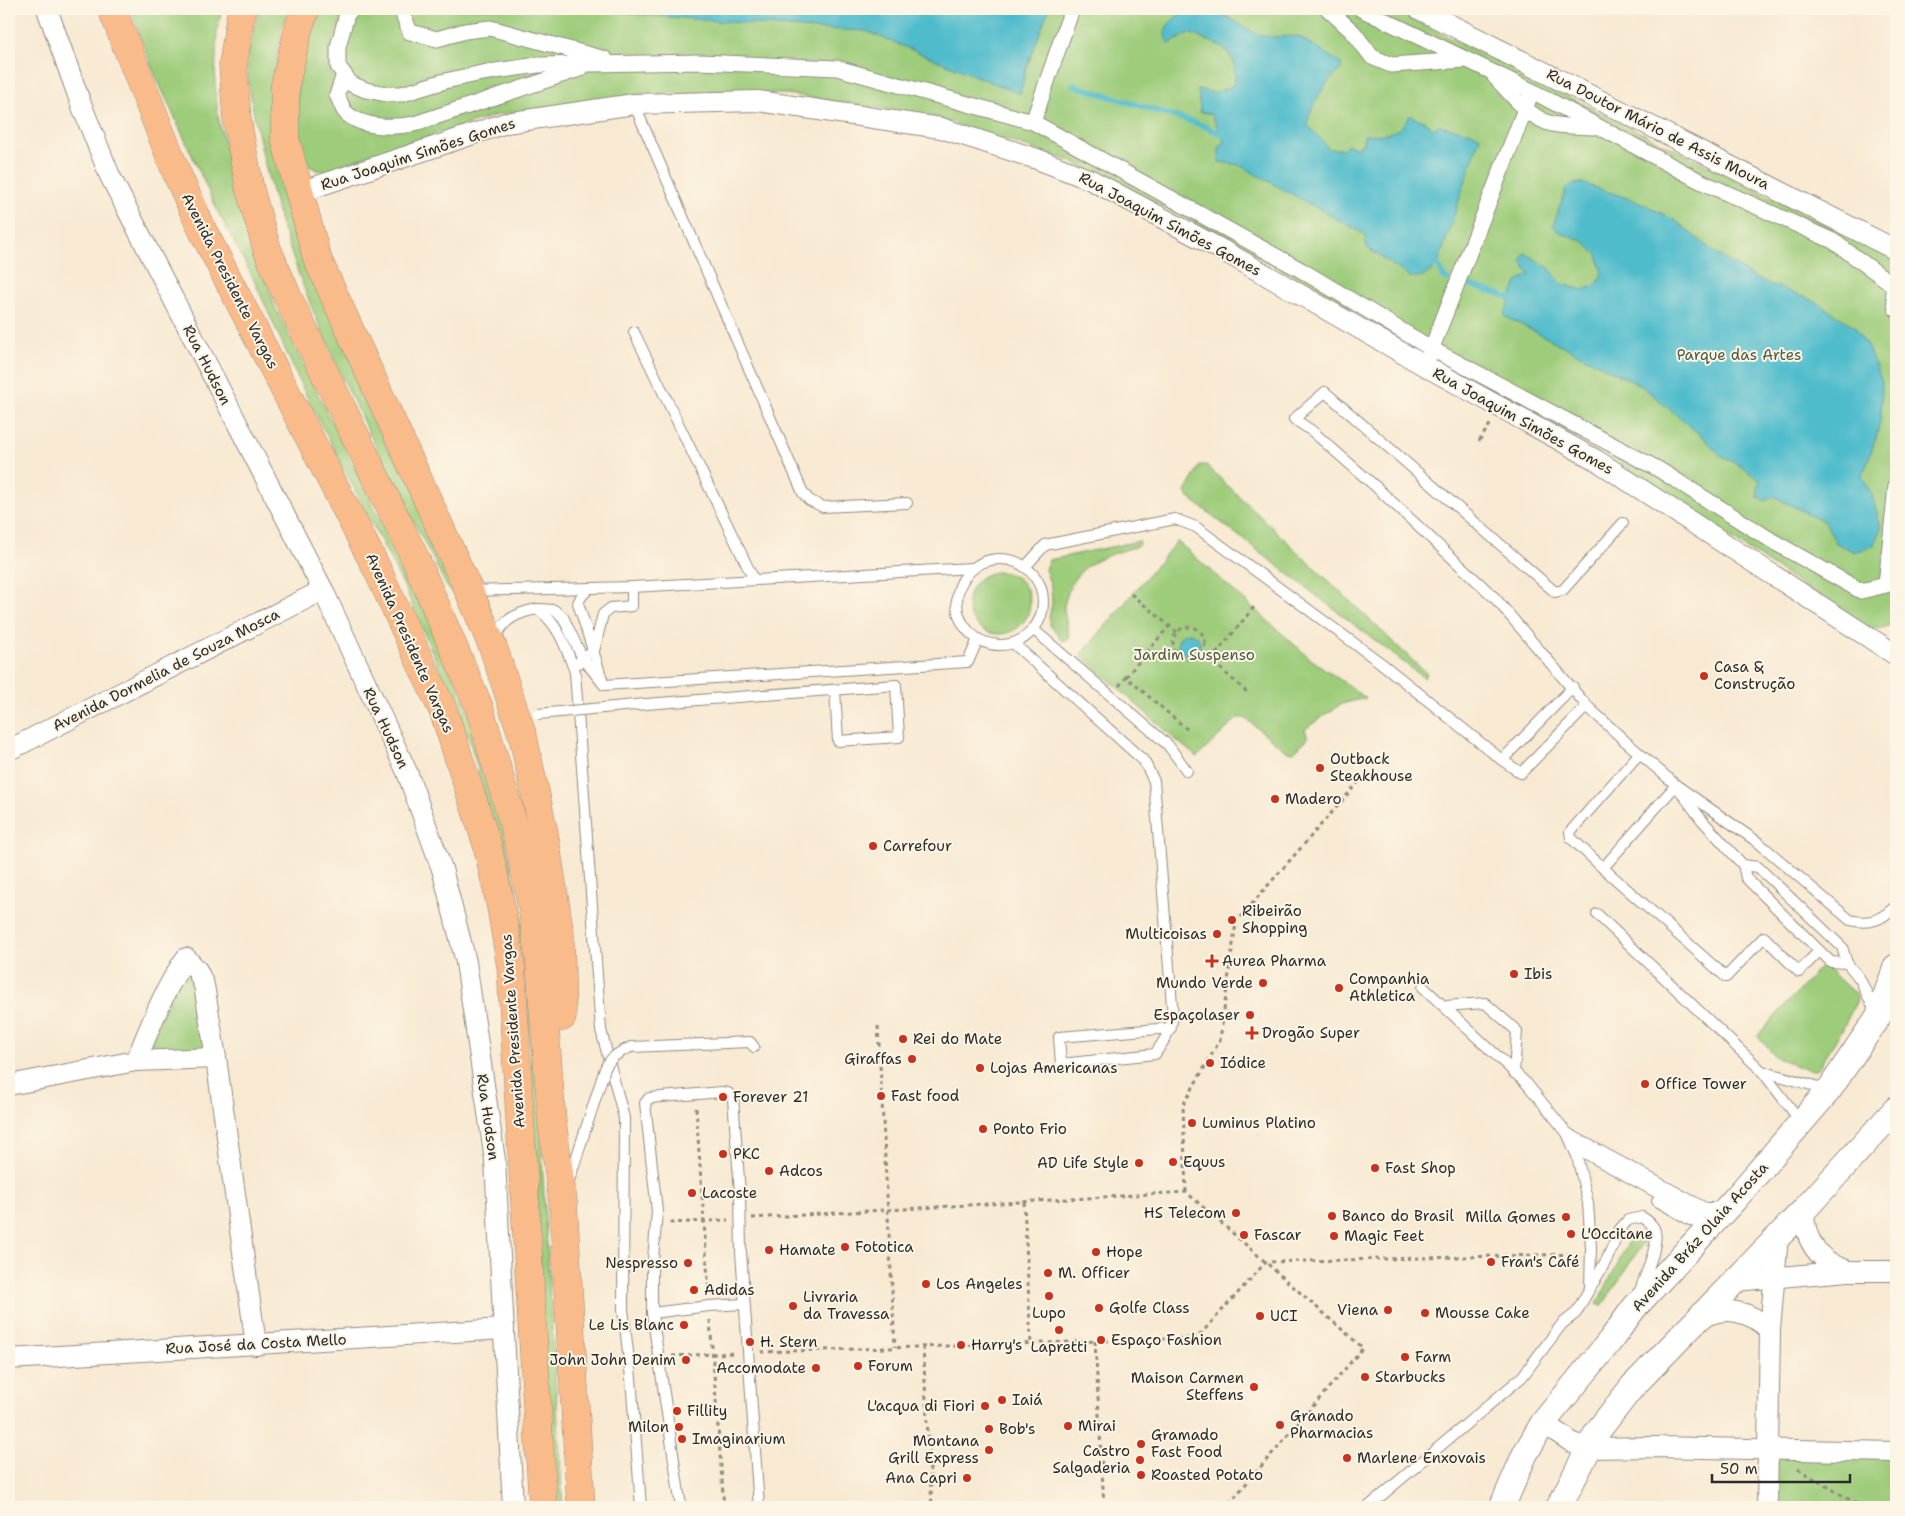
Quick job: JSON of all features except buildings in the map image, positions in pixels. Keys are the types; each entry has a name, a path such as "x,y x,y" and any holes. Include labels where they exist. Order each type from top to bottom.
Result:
{"main road":[{"name":"Avenida Presidente Vargas","path":"112,9 177,174 203,231 377,569 444,713 487,844 501,907 511,968 543,1507"},
{"name":"Avenida Presidente Vargas","path":"243,9 233,65 237,120 250,190 267,249 288,298 415,558 479,707 519,843 532,906 540,963 552,1122 563,1202 581,1507"},
{"path":"306,9 299,26 285,85 285,138 317,258 470,591 493,646 524,737 544,833 560,935 564,1107 552,1122"}],"street":[{"name":"Rua Hudson","path":"47,9 80,104 110,176 323,590 407,772 442,869 463,953 495,1160 513,1507"},
{"path":"352,9 348,14 338,46 338,66 351,84 366,90 386,94 402,94 445,81 482,73 538,65 699,62 837,68 1033,122 1301,270 1429,357 1658,470 1774,542 1861,592 1886,586 1896,486"},
{"path":"401,9 410,32 437,39 465,31 490,28 620,64"},
{"path":"1033,122 1072,9"},
{"path":"1328,9 1354,33 1372,57 1391,65 1467,60"},
{"path":"1361,9 1532,91 1700,181 1833,241 1892,284 1896,309"},
{"name":"Rua Doutor Mário de Assis Moura","path":"1419,9 1896,250"},
{"path":"344,74 337,95 346,112 366,124 399,127 414,124 596,64"},
{"path":"1487,70 1525,108 1551,124 1601,128"},
{"path":"1429,357 1532,91"},
{"name":"Rua Joaquim Simões Gomes","path":"300,192 506,123 634,104 758,101 941,128 1037,159 1099,184 1429,357 1596,460 1896,654"},
{"name":"Avenida Dormelia de Souza Mosca","path":"9,750 323,590"},
{"path":"136,1061 165,991 172,977 186,958 197,970 204,985 256,1344"},
{"name":"Avenida Bráz Olaia Acosta","path":"1502,1507 1525,1454 1543,1423 1610,1341 1634,1308 1726,1209 1830,1090 1878,1017 1896,970"},
{"path":"9,1085 136,1061 216,1058"},
{"path":"1559,1507 1597,1432 1632,1387 1804,1210 1896,1109"},
{"path":"1804,1210 1807,1237 1814,1249 1823,1259 1835,1267 1848,1271"},
{"path":"1767,1507 1770,1330 1778,1236"},
{"path":"1735,1281 1848,1271 1896,1271"},
{"path":"1693,1324 1715,1313 1727,1311 1750,1315 1770,1330"},
{"name":"Rua José da Costa Mello","path":"9,1359 504,1329"},
{"path":"1543,1423 1573,1444 1588,1448 1656,1447 1768,1451 1896,1452"}],"lane":[{"path":"634,104 803,493 809,500 823,507 907,503"},
{"path":"634,332 754,580"},
{"path":"1623,523 1562,590 1555,592 1325,392 1294,419 1312,431 1375,486 1488,591 1573,687 1587,706 1676,785 1759,843 1850,920 1864,923 1877,920 1896,906"},
{"path":"1025,567 1045,545 1175,519 1196,527 1381,662 1502,760 1521,773 1587,706"},
{"path":"999,559 1013,561 1025,567 1035,577 1041,589 1043,603 1040,616 1033,629 1013,643 989,644 978,639 967,630 959,618 956,605 958,591 964,578 973,568 985,561 999,559"},
{"path":"470,591 632,587 973,568"},
{"path":"575,672 582,657 594,651 603,614 611,608 632,606 632,587"},
{"path":"590,588 578,603 604,685"},
{"path":"493,646 496,635 505,622 516,615 538,609 554,610 563,617 582,657 604,685"},
{"path":"538,609 552,622 560,634 575,672 601,1030 624,1118 623,1309 631,1378 641,1507"},
{"path":"1033,629 1168,745 1187,771"},
{"path":"604,685 968,662 978,639"},
{"path":"1013,643 1144,761 1154,781 1173,1017 1171,1028 1155,1054 1061,1064 1059,1037 1171,1028"},
{"path":"524,737 528,721 538,714 896,685 900,737 838,741 835,690"},
{"path":"1502,760 1573,687"},
{"path":"1639,754 1570,832 1571,838 1726,977 1764,936 1799,972 1819,951"},
{"path":"1676,785 1701,819 1743,865 1746,878 1831,962 1846,963"},
{"path":"1603,868 1676,785"},
{"path":"1743,865 1758,867 1842,948 1846,963 1860,979 1878,1017"},
{"path":"1597,914 1762,1071 1802,1124"},
{"path":"1423,987 1527,1084 1567,1133 1577,1156 1585,1184 1590,1220 1590,1288"},
{"path":"1445,1006 1485,1003 1517,1030 1514,1073"},
{"path":"563,1202 605,1065 619,1052 631,1047 750,1042 754,1047"},
{"path":"1762,1071 1830,1090"},
{"path":"681,1507 652,1313 652,1272 657,1211 645,1103 648,1098 722,1092 733,1098 740,1193 744,1304 759,1507"},
{"path":"1567,1133 1705,1208 1726,1209"},
{"path":"1571,1145 1696,1214 1716,1215 1726,1209"},
{"path":"1577,1156 1690,1220 1706,1223 1726,1209"},
{"path":"1368,1507 1522,1377 1562,1324 1576,1313 1606,1259 1620,1229 1628,1220 1642,1218 1649,1222 1655,1230 1656,1236 1654,1249 1634,1308"},
{"path":"652,1313 744,1304"}],"path":[{"path":"1131,594 1177,632"},
{"path":"1211,660 1254,607"},
{"path":"1116,688 1169,626"},
{"path":"1189,627 1198,630 1202,634 1204,643 1202,652 1194,658 1184,658 1179,655 1173,647 1177,632 1189,627"},
{"path":"1202,652 1249,694"},
{"path":"1126,678 1188,730"},
{"path":"1186,1192 1183,1105 1220,1040 1236,922 1361,779"},
{"path":"878,1026 895,1348"},
{"path":"668,1223 1186,1192 1364,1348 1226,1507"},
{"path":"1024,1202 1031,1343"},
{"path":"658,1357 748,1352 1198,1338 1266,1262 1582,1254"},
{"path":"1095,1341 1104,1507"},
{"path":"923,1347 932,1507"},
{"path":"1768,1451 1862,1507"}],"green space":[{"path":"131,9 222,9 217,32 215,82 218,116 234,187 276,309 443,647 475,729 505,836 534,985 543,1179 563,1507 553,1507 530,1044 523,954 490,813 468,736 404,586 301,385 253,278 218,212 151,66"},
{"path":"260,9 288,9 279,45 274,108 457,590 455,596 448,589 339,371 293,259 275,201 253,112 250,90 248,60 252,34"},
{"name":"Parque das Artes","path":"320,9 1392,9 1896,259 1896,623 1882,628 1863,627 1606,454 1228,239 1070,161 931,116 787,94 641,94 497,115 358,159 328,171 317,170 309,166 304,160 300,149 297,97 299,71"},
{"path":"1200,465 1206,465 1427,674 1424,678 1188,497 1185,492"},
{"path":"1139,541 1140,544 1138,546 1097,560 1074,580 1064,606 1069,639 1062,641 1050,625 1051,587 1045,569 1049,560"},
{"name":"Jardim Suspenso","path":"1177,541 1312,660 1366,698 1341,704 1305,729 1308,738 1294,752 1286,751 1245,718 1238,718 1197,757 1176,740 1081,655"},
{"path":"993,572 1005,572 1021,581 1028,591 1030,603 1028,615 1021,625 1005,634 993,634 982,629 973,620 968,609 968,597 973,586 982,577"},
{"path":"1823,964 1856,995 1857,1000 1842,1030 1819,1067 1812,1070 1799,1067 1776,1057 1757,1036"},
{"path":"187,965 215,1053 139,1058"},
{"path":"1631,1237 1641,1239 1643,1243 1602,1306 1597,1304"},
{"path":"1768,1451 1896,1452 1896,1507 1767,1507"}],"water":[{"path":"622,9 1049,9 1026,69 1020,94 866,31 814,29 631,14"},
{"path":"1193,9 1222,14 1257,34 1270,37 1298,36 1342,64 1340,70 1319,94 1307,124 1328,149 1343,149 1348,144 1355,148 1363,143 1364,135 1387,134 1399,129 1410,116 1424,121 1433,129 1439,125 1473,133 1480,137 1438,264 1432,271 1426,275 1410,277 1366,247 1366,235 1239,165 1219,162 1219,147 1225,142 1211,114 1200,112 1198,89 1215,93 1234,85 1234,63 1230,55 1218,45 1189,33 1169,44 1166,38 1165,32 1171,22 1176,17"},
{"path":"1582,183 1642,203 1676,221 1718,255 1755,278 1816,302 1855,327 1868,348 1882,382 1881,416 1877,435 1862,477 1872,495 1881,528 1873,546 1855,552 1836,543 1825,522 1773,496 1765,501 1757,496 1760,480 1733,461 1720,455 1704,438 1643,387 1504,316 1517,282 1530,274 1521,262 1525,253 1549,268 1562,284 1583,290 1598,284 1602,272 1598,256 1582,240 1562,234 1553,226 1566,189 1570,185"},
{"path":"1189,633 1197,636 1200,644 1197,652 1189,655 1181,652 1178,644 1181,636"}],"waterway":[{"path":"1073,85 1202,125 1227,137"},
{"path":"1433,260 1438,264 1444,277 1448,279"},
{"path":"1467,284 1517,300"}],"place":[{"name":"Casa & Construção","path":"1704,676"},
{"name":"Outback Steakhouse","path":"1320,768"},
{"name":"Madero","path":"1275,799"},
{"name":"Carrefour","path":"873,846"},
{"name":"Ribeirão Shopping","path":"1232,920"},
{"name":"Multicoisas","path":"1217,934"},
{"name":"Aurea Pharma","path":"1212,961"},
{"name":"Ibis","path":"1514,974"},
{"name":"Mundo Verde","path":"1263,983"},
{"name":"Companhia Athletica","path":"1339,988"},
{"name":"Espaçolaser","path":"1250,1015"},
{"name":"Drogão Super","path":"1252,1033"},
{"name":"Rei do Mate","path":"903,1039"},
{"name":"Giraffas","path":"912,1059"},
{"name":"Iódice","path":"1210,1063"},
{"name":"Lojas Americanas","path":"980,1068"},
{"name":"Office Tower","path":"1645,1084"},
{"name":"Fast food","path":"881,1096"},
{"name":"Forever 21","path":"723,1097"},
{"name":"Luminus Platino","path":"1192,1123"},
{"name":"Ponto Frio","path":"983,1129"},
{"name":"PKC","path":"723,1154"},
{"name":"Equus","path":"1173,1162"},
{"name":"AD Life Style","path":"1139,1163"},
{"name":"Fast Shop","path":"1375,1168"},
{"name":"Adcos","path":"769,1171"},
{"name":"Lacoste","path":"692,1193"},
{"name":"HS Telecom","path":"1236,1213"},
{"name":"Banco do Brasil","path":"1332,1216"},
{"name":"Milla Gomes","path":"1566,1217"},
{"name":"L'Occitane","path":"1571,1234"},
{"name":"Fascar","path":"1244,1235"},
{"name":"Magic Feet","path":"1334,1236"},
{"name":"Fototica","path":"845,1247"},
{"name":"Hamate","path":"769,1250"},
{"name":"Hope","path":"1096,1252"},
{"name":"Fran's Café","path":"1491,1262"},
{"name":"Nespresso","path":"688,1263"},
{"name":"M. Officer","path":"1048,1273"},
{"name":"Los Angeles","path":"926,1284"},
{"name":"Adidas","path":"694,1290"},
{"name":"Lupo","path":"1049,1296"},
{"name":"Livraria da Travessa","path":"793,1306"},
{"name":"Golfe Class","path":"1099,1308"},
{"name":"Viena","path":"1388,1310"},
{"name":"Mousse Cake","path":"1425,1313"},
{"name":"UCI","path":"1260,1316"},
{"name":"Le Lis Blanc","path":"684,1325"},
{"name":"Lapretti","path":"1059,1330"},
{"name":"Espaço Fashion","path":"1101,1340"},
{"name":"H. Stern","path":"750,1342"},
{"name":"Harry's","path":"961,1345"},
{"name":"Farm","path":"1405,1357"},
{"name":"John John Denim","path":"686,1360"},
{"name":"Forum","path":"858,1366"},
{"name":"Accomodate","path":"816,1368"},
{"name":"Starbucks","path":"1365,1377"},
{"name":"Maison Carmen Steffens","path":"1254,1387"},
{"name":"Iaiá","path":"1002,1400"},
{"name":"L'acqua di Fiori","path":"985,1406"},
{"name":"Fillity","path":"677,1411"},
{"name":"Granado Pharmacias","path":"1280,1425"},
{"name":"Mirai","path":"1068,1426"},
{"name":"Milon","path":"679,1427"},
{"name":"Bob's","path":"989,1429"},
{"name":"Imaginarium","path":"682,1439"},
{"name":"Gramado Fast Food","path":"1141,1444"},
{"name":"Montana Grill Express","path":"989,1450"},
{"name":"Marlene Enxovais","path":"1347,1458"},
{"name":"Castro Salgaderia","path":"1140,1460"},
{"name":"Roasted Potato","path":"1141,1475"},
{"name":"Ana Capri","path":"967,1478"}]}
